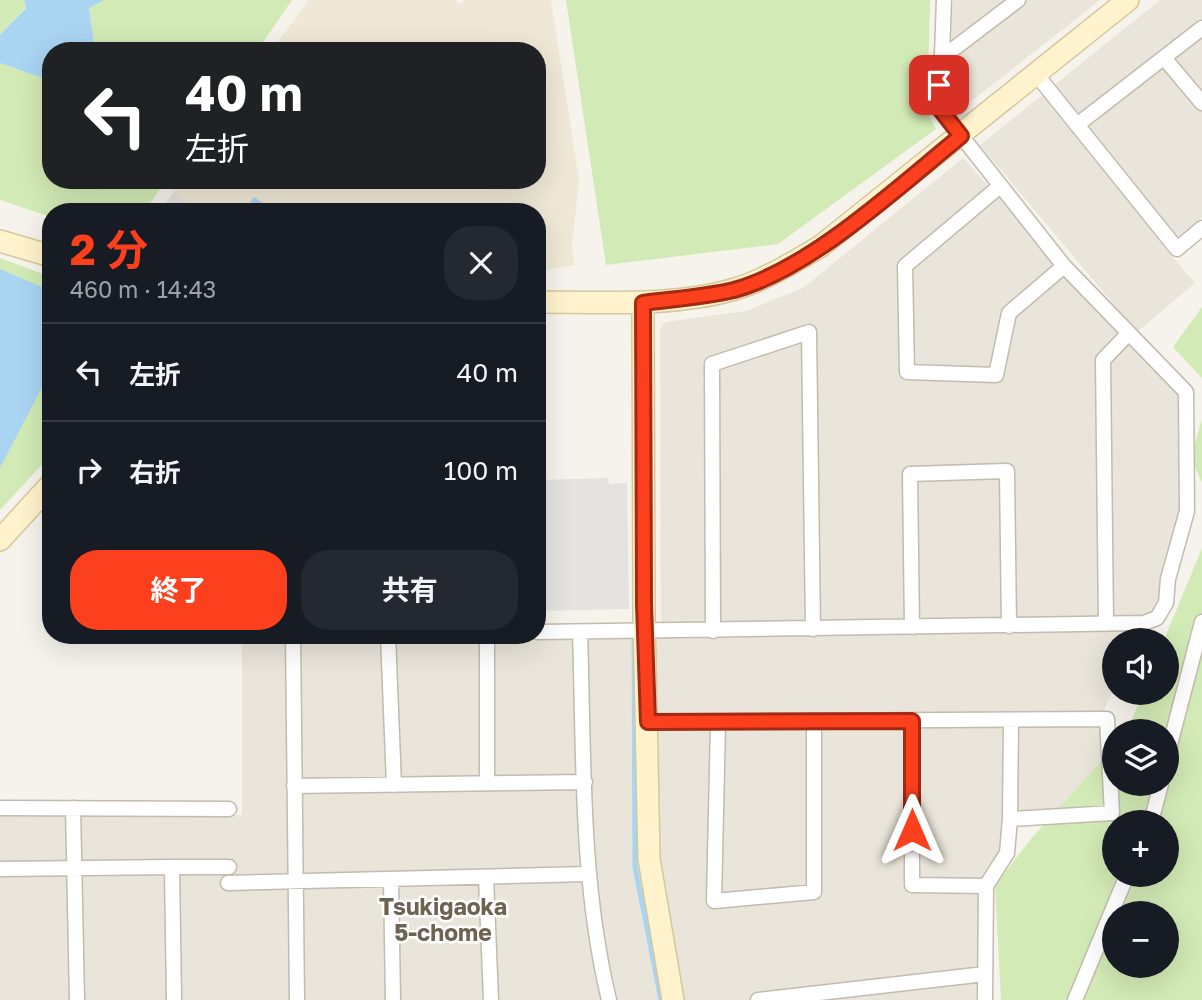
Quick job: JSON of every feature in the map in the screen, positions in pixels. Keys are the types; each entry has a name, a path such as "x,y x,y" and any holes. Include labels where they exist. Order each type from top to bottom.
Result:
{"street":[{"path":"546,632 1106,624 1144,623 1157,618 1166,603 1168,579 1187,511 1186,393 1127,335 1064,266 940,109 939,60 944,0"},
{"path":"939,60 1018,0"},
{"path":"546,302 643,303 734,290 779,271 821,246 1128,0"},
{"path":"1077,125 1202,28"},
{"path":"1165,59 1202,103"},
{"path":"1036,74 1177,249 1202,228"},
{"path":"1000,186 905,266 907,372 996,375 1009,313 1064,266"},
{"path":"0,241 42,253"},
{"path":"643,303 649,859 673,1000"},
{"path":"713,631 712,364 808,332 813,629"},
{"path":"1106,624 1103,360 1127,335"},
{"path":"912,628 910,474 1007,471 1009,626"},
{"path":"0,540 42,494"},
{"path":"1176,719 1202,622"},
{"path":"580,632 587,874 600,962 609,1000"},
{"path":"293,644 297,1000"},
{"path":"388,644 394,785"},
{"path":"487,644 487,783"},
{"path":"648,722 1107,719 1112,813 1010,819"},
{"path":"985,1000 986,886 1007,853 1012,720"},
{"path":"718,722 714,901 814,892 814,721"},
{"path":"912,721 912,885 986,886"},
{"path":"294,786 584,782"},
{"path":"0,808 229,809"},
{"path":"73,808 77,1000"},
{"path":"172,867 174,1000"},
{"path":"0,869 229,867"},
{"path":"229,883 587,874"},
{"path":"486,877 491,1000"},
{"path":"391,879 393,1000"},
{"path":"1075,1000 1122,887"},
{"path":"758,1000 985,974"}],"shaded area":[{"path":"309,0 455,0 460,5 464,0 551,0 579,179 572,248 575,265 546,270 546,203 165,203 176,189 546,189 546,42 278,42"},
{"path":"953,0 1100,0 955,114 949,105"},
{"path":"1160,0 1202,0 1202,217 1164,247 1195,283 1137,332 980,145"},
{"path":"963,158 1182,400 1182,512 1155,610 1142,628 1102,628 1102,705 1106,705 1102,719 1102,796 1105,796 1105,809 1004,816 1004,848 991,871 982,876 978,1000 0,1000 0,813 242,815 242,644 546,644 546,637 661,637 660,329 665,322 746,311 803,288"},
{"path":"174,192 189,203 166,203"},
{"path":"608,478 609,484 627,483 629,609 546,611 546,480"}],"green space":[{"path":"0,0 24,0 26,7 0,35"},
{"path":"104,0 292,0 263,42 94,42 89,8"},
{"path":"566,0 930,0 927,112 936,129 778,244 606,265"},
{"path":"0,63 42,78 42,189 160,189 150,203 42,203 42,214 0,200"},
{"path":"0,258 42,274 42,465 0,510"},
{"path":"1202,307 1202,378 1173,347"},
{"path":"1202,419 1202,483 1191,457"},
{"path":"1202,548 1202,1000 1001,1000 995,885 1031,839 1102,760 1102,796 1179,796 1179,719 1132,719 1138,705 1179,705 1179,628 1169,628"}],"water":[{"path":"24,0 104,0 89,8 94,42 42,42 42,78 0,63 0,35 26,8"},
{"path":"254,197 262,203 250,203"},
{"path":"0,269 42,287 42,387 0,468"}],"waterway":[{"path":"634,632 635,867 661,1000"}],"district":[{"name":"Tsukigaoka 5-chome","path":"443,919"}],"route":[{"path":"912,830 912,721 648,722 644,604 643,303 734,290 779,271 821,246 961,136 940,109 939,85"}]}
